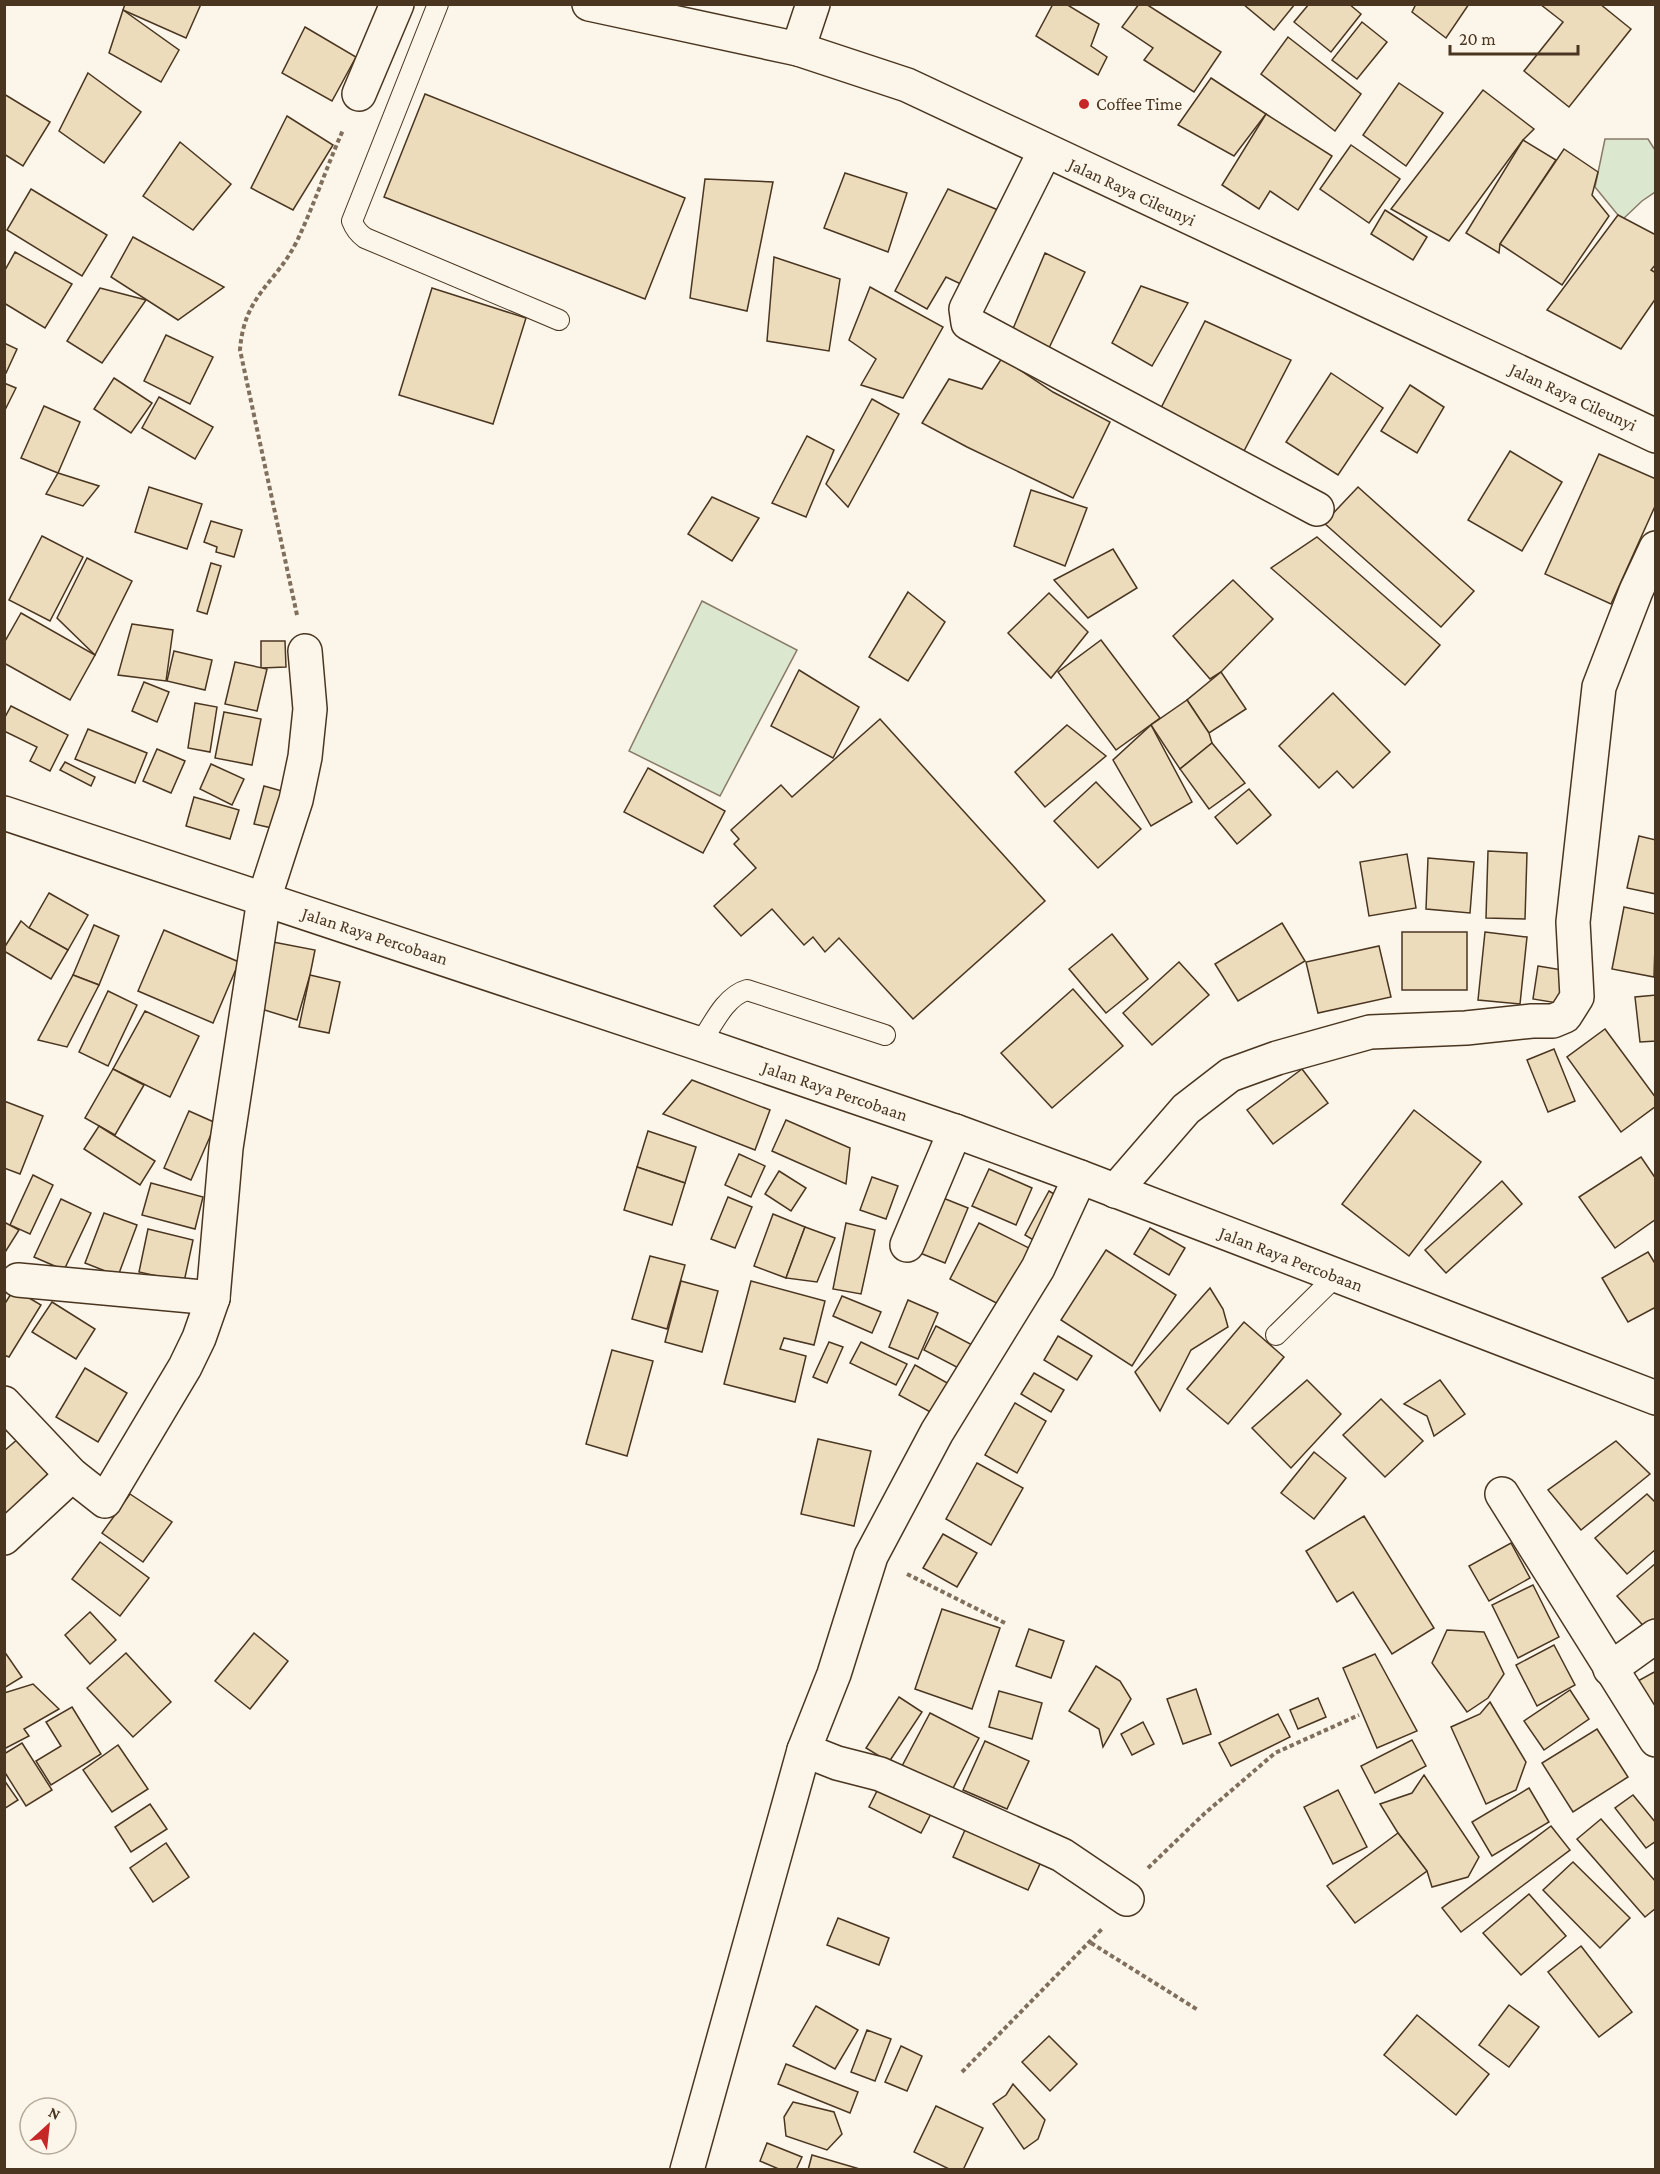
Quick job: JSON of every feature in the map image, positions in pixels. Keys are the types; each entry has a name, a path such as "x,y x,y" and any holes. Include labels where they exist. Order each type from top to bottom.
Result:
{"main road":[{"path":"359,94 398,4"},
{"name":"Jalan Raya Cileunyi","path":"590,4 798,49 907,85 1045,152 1656,436"},
{"path":"798,49 813,4"},
{"path":"1045,152 966,309 968,323 1317,509"},
{"path":"1115,1191 1186,1109 1230,1075 1277,1058 1370,1032 1553,1021 1565,1016 1576,997 1573,922 1599,687 1635,591 1656,548"},
{"path":"11,1422 105,1501 186,1367 199,1338 213,1298 226,1148 264,899 296,800 305,757 310,709 305,651"},
{"name":"Jalan Raya Percobaan","path":"4,813 955,1131 1336,1276 1651,1391"},
{"path":"907,1245 955,1131"},
{"path":"687,2169 804,1750 834,1674 871,1556 937,1432 1038,1268 1080,1177"},
{"path":"18,1280 213,1298"},
{"path":"4,1538 72,1474"},
{"path":"1502,1494 1656,1740"},
{"path":"1610,1669 1656,1636"},
{"path":"804,1750 837,1763 880,1773 1062,1855 1127,1899"}],"lane":[{"path":"438,4 352,221 354,227 365,238 559,320"},
{"path":"699,1044 729,1000 747,990 885,1035"},
{"path":"1276,1335 1336,1276"}],"path":[{"path":"305,651 240,350 241,330 260,291 281,267 296,242 359,94"},
{"path":"871,1556 1005,1623"},
{"path":"1127,1899 1145,1871 1204,1814 1275,1753 1359,1715"},
{"path":"962,2072 1090,1943 1198,2010"}],"green space":[{"path":"1605,139 1648,139 1655,150 1655,192 1622,220 1595,187"},
{"path":"702,601 797,650 720,796 629,751"}],"building":[{"path":"125,4 201,4 186,38 123,10"},
{"path":"1053,4 1066,4 1099,24 1091,46 1107,57 1098,75 1036,36"},
{"path":"1139,4 1146,4 1221,52 1194,92 1144,60 1153,48 1122,27"},
{"path":"1243,4 1295,4 1274,30"},
{"path":"1309,4 1349,4 1361,14 1331,52 1294,22"},
{"path":"1416,4 1469,4 1446,38 1412,12"},
{"path":"1540,4 1600,4 1631,29 1569,107 1524,71 1563,22"},
{"path":"123,10 179,50 161,82 109,53"},
{"path":"1362,22 1387,42 1357,79 1332,60"},
{"path":"305,27 356,57 332,101 282,73"},
{"path":"1288,37 1361,94 1335,131 1261,74"},
{"path":"88,73 141,112 104,163 59,131"},
{"path":"1211,78 1266,114 1234,156 1178,125"},
{"path":"1399,83 1443,113 1406,166 1363,135"},
{"path":"1483,90 1534,129 1523,140 1449,241 1391,209"},
{"path":"4,94 50,122 23,166 4,154"},
{"path":"425,94 685,198 645,299 384,197"},
{"path":"1266,114 1332,156 1298,210 1270,191 1259,209 1222,185"},
{"path":"287,116 333,145 293,210 251,188"},
{"path":"1523,140 1556,160 1500,244 1499,253 1466,233"},
{"path":"180,142 231,184 193,230 143,196"},
{"path":"1351,145 1400,179 1369,223 1320,189"},
{"path":"1564,149 1598,172 1592,195 1609,216 1562,285 1500,244"},
{"path":"845,173 907,193 888,252 824,228"},
{"path":"705,179 773,182 747,311 690,298"},
{"path":"31,189 107,235 82,276 7,230"},
{"path":"948,189 998,210 965,286 946,277 927,309 895,291"},
{"path":"1385,210 1427,237 1413,260 1371,234"},
{"path":"1618,215 1656,235 1656,264 1651,270 1656,273 1656,298 1621,349 1547,310"},
{"path":"133,237 224,287 178,320 111,277"},
{"path":"15,252 72,284 45,328 4,303 4,272"},
{"path":"1045,253 1085,272 1049,348 1012,331"},
{"path":"774,257 840,279 829,351 767,341"},
{"path":"1141,286 1188,303 1152,366 1112,343"},
{"path":"870,287 943,327 903,398 861,385 876,359 849,340"},
{"path":"100,288 146,300 102,363 67,341"},
{"path":"432,288 526,318 493,424 399,395"},
{"path":"1205,321 1291,360 1244,451 1161,408"},
{"path":"166,335 213,357 190,404 144,381"},
{"path":"4,343 17,349 6,373 4,372"},
{"path":"1002,358 1053,392 1110,422 1073,498 922,423 949,379 982,389"},
{"path":"1331,373 1383,408 1338,475 1286,442"},
{"path":"114,378 152,403 131,433 94,409"},
{"path":"4,383 16,388 4,412"},
{"path":"1410,385 1444,407 1417,453 1381,431"},
{"path":"159,397 213,427 195,459 142,428"},
{"path":"872,399 899,414 848,507 826,484"},
{"path":"44,406 80,422 58,473 21,458"},
{"path":"807,436 834,450 806,517 772,503"},
{"path":"1510,451 1562,482 1522,551 1468,520"},
{"path":"1599,454 1656,479 1656,504 1611,604 1545,574"},
{"path":"58,473 99,486 83,506 46,494"},
{"path":"149,487 202,504 187,549 135,532"},
{"path":"1358,487 1474,591 1441,627 1324,523"},
{"path":"1031,490 1087,508 1065,566 1014,546"},
{"path":"712,497 759,518 732,561 688,534"},
{"path":"211,521 242,530 234,557 216,552 217,547 204,542"},
{"path":"42,536 83,557 50,621 9,600"},
{"path":"1317,537 1440,645 1405,685 1271,568"},
{"path":"1113,549 1137,588 1088,618 1054,580"},
{"path":"87,558 132,581 95,655 57,618"},
{"path":"211,563 221,566 207,614 197,611"},
{"path":"1233,580 1273,619 1221,672 1210,679 1173,636"},
{"path":"908,592 945,622 908,681 869,657"},
{"path":"1049,593 1088,632 1051,678 1008,633"},
{"path":"21,613 95,655 70,700 4,663 4,643"},
{"path":"132,624 173,630 166,681 118,675"},
{"path":"1101,640 1160,718 1116,750 1058,672"},
{"path":"261,641 285,641 286,667 261,668"},
{"path":"174,651 212,660 205,690 167,681"},
{"path":"235,662 267,669 257,711 225,704"},
{"path":"799,670 859,707 833,758 771,726"},
{"path":"1221,672 1246,709 1209,733 1187,700"},
{"path":"144,682 169,692 157,722 132,711"},
{"path":"1333,693 1390,752 1353,788 1337,771 1319,788 1279,746"},
{"path":"1187,700 1209,733 1212,743 1180,769 1151,725"},
{"path":"195,703 217,707 210,752 188,748"},
{"path":"11,706 68,735 50,771 30,761 37,747 4,731 4,719"},
{"path":"224,712 261,719 252,765 215,758"},
{"path":"880,719 1045,901 913,1019 839,938 825,952 813,937 804,945 772,909 741,936 714,906 756,868 734,844 739,839 731,830 781,785 792,797"},
{"path":"1067,725 1106,756 1045,807 1015,772"},
{"path":"1151,725 1192,802 1151,826 1113,760"},
{"path":"88,729 147,753 135,783 75,759"},
{"path":"1212,743 1245,783 1209,809 1180,769"},
{"path":"157,749 185,761 171,793 143,781"},
{"path":"65,762 95,777 91,786 60,770"},
{"path":"211,764 244,779 232,805 200,789"},
{"path":"648,768 725,811 703,853 624,812"},
{"path":"1096,782 1141,829 1098,868 1054,821"},
{"path":"264,786 282,791 272,828 254,824"},
{"path":"1249,789 1271,815 1237,844 1215,817"},
{"path":"194,797 239,810 230,839 186,826"},
{"path":"1639,836 1656,840 1656,894 1627,888"},
{"path":"1488,851 1527,853 1525,919 1486,918"},
{"path":"1407,854 1416,908 1369,916 1360,862"},
{"path":"1428,858 1474,862 1470,913 1426,909"},
{"path":"49,893 88,915 68,950 29,928"},
{"path":"1624,907 1656,914 1654,977 1612,969"},
{"path":"21,921 68,950 51,979 4,951"},
{"path":"1282,923 1305,961 1238,1001 1215,964"},
{"path":"94,925 119,936 99,985 73,975"},
{"path":"164,930 239,962 213,1023 138,991"},
{"path":"1402,932 1467,932 1467,990 1402,990"},
{"path":"1485,932 1527,937 1520,1004 1478,1000"},
{"path":"1112,934 1148,979 1106,1013 1069,969"},
{"path":"273,942 315,950 297,1020 258,1008"},
{"path":"1379,946 1391,997 1318,1013 1306,962"},
{"path":"1179,962 1209,995 1152,1045 1123,1013"},
{"path":"1538,966 1575,972 1569,1005 1533,999"},
{"path":"73,975 99,985 67,1047 38,1040"},
{"path":"310,975 340,982 329,1033 299,1027"},
{"path":"1073,989 1123,1046 1052,1108 1001,1053"},
{"path":"108,991 137,1005 108,1066 79,1052"},
{"path":"1656,995 1656,1041 1640,1042 1635,997"},
{"path":"145,1011 199,1036 170,1097 113,1069"},
{"path":"1605,1029 1656,1098 1656,1106 1621,1132 1567,1057"},
{"path":"1554,1049 1575,1101 1548,1112 1527,1060"},
{"path":"113,1069 144,1085 115,1135 85,1118"},
{"path":"1302,1069 1328,1103 1273,1144 1247,1110"},
{"path":"692,1080 770,1110 755,1150 663,1114"},
{"path":"4,1101 43,1116 20,1174 4,1168"},
{"path":"1414,1110 1481,1162 1409,1256 1342,1204"},
{"path":"189,1111 216,1123 191,1180 164,1168"},
{"path":"786,1120 850,1148 846,1184 772,1151"},
{"path":"99,1126 155,1161 140,1185 84,1149"},
{"path":"648,1131 696,1147 685,1183 637,1167"},
{"path":"739,1154 765,1166 751,1197 725,1185"},
{"path":"1641,1157 1656,1179 1656,1219 1615,1248 1579,1197"},
{"path":"637,1167 685,1183 672,1225 624,1210"},
{"path":"989,1169 1032,1188 1016,1225 972,1206"},
{"path":"779,1171 806,1188 791,1211 765,1194"},
{"path":"33,1175 53,1185 30,1234 10,1225"},
{"path":"872,1177 898,1186 886,1219 860,1210"},
{"path":"1502,1181 1522,1204 1446,1273 1425,1250"},
{"path":"151,1183 203,1197 195,1229 142,1215"},
{"path":"1049,1191 1059,1197 1035,1241 1025,1235"},
{"path":"938,1196 968,1208 945,1263 915,1251"},
{"path":"728,1197 752,1207 735,1248 711,1239"},
{"path":"61,1199 91,1213 64,1270 34,1257"},
{"path":"104,1213 137,1225 118,1276 85,1263"},
{"path":"773,1214 805,1227 786,1278 754,1266"},
{"path":"4,1222 19,1230 4,1254"},
{"path":"846,1223 875,1230 861,1294 833,1289"},
{"path":"979,1223 1035,1251 1006,1308 950,1279"},
{"path":"805,1227 835,1238 817,1282 786,1278"},
{"path":"1150,1228 1185,1248 1169,1275 1134,1254"},
{"path":"148,1229 193,1240 184,1282 139,1272"},
{"path":"1106,1250 1176,1295 1132,1366 1061,1320"},
{"path":"1648,1252 1656,1265 1656,1307 1628,1322 1602,1278"},
{"path":"650,1256 685,1265 667,1329 632,1319"},
{"path":"681,1281 718,1291 702,1352 665,1342"},
{"path":"751,1281 825,1301 814,1345 784,1338 780,1349 806,1356 795,1402 724,1384"},
{"path":"1210,1288 1223,1309 1228,1327 1191,1350 1160,1411 1135,1372"},
{"path":"14,1289 41,1305 9,1357 4,1355 4,1305"},
{"path":"842,1296 881,1312 872,1333 833,1316"},
{"path":"908,1300 938,1313 918,1359 889,1347"},
{"path":"52,1302 95,1329 76,1359 32,1332"},
{"path":"1244,1322 1284,1357 1228,1424 1187,1389"},
{"path":"936,1326 980,1349 968,1373 924,1350"},
{"path":"1058,1336 1092,1356 1077,1380 1044,1360"},
{"path":"829,1342 843,1347 827,1383 813,1377"},
{"path":"861,1342 907,1364 896,1385 850,1363"},
{"path":"612,1350 653,1361 627,1456 586,1444"},
{"path":"915,1365 951,1385 934,1414 899,1395"},
{"path":"85,1368 127,1393 98,1442 56,1417"},
{"path":"1034,1373 1064,1390 1051,1412 1021,1394"},
{"path":"1307,1380 1341,1414 1291,1468 1252,1428"},
{"path":"1440,1380 1465,1414 1434,1436 1427,1416 1404,1404"},
{"path":"1381,1399 1423,1441 1385,1477 1343,1435"},
{"path":"1015,1403 1046,1421 1017,1473 985,1455"},
{"path":"19,1438 56,1471 4,1520 4,1451"},
{"path":"818,1439 871,1451 854,1526 801,1514"},
{"path":"1616,1441 1650,1474 1581,1530 1548,1490"},
{"path":"1314,1452 1346,1478 1314,1519 1281,1493"},
{"path":"977,1463 1023,1488 991,1545 946,1519"},
{"path":"130,1494 172,1522 143,1562 102,1533"},
{"path":"1647,1494 1656,1503 1656,1549 1627,1574 1595,1538"},
{"path":"1364,1516 1434,1628 1392,1654 1353,1592 1337,1602 1306,1551"},
{"path":"943,1534 977,1553 957,1587 923,1568"},
{"path":"100,1542 149,1578 120,1616 72,1579"},
{"path":"1511,1543 1530,1578 1489,1601 1469,1566"},
{"path":"1656,1563 1656,1623 1647,1630 1617,1596"},
{"path":"1533,1585 1559,1637 1518,1658 1492,1605"},
{"path":"942,1609 1000,1628 972,1709 915,1689"},
{"path":"90,1612 116,1640 90,1664 65,1635"},
{"path":"1029,1629 1064,1641 1051,1678 1016,1666"},
{"path":"1447,1630 1484,1632 1504,1674 1488,1698 1467,1712 1432,1663"},
{"path":"254,1633 288,1661 250,1709 215,1681"},
{"path":"1554,1645 1575,1685 1537,1706 1516,1665"},
{"path":"4,1651 22,1677 4,1688"},
{"path":"126,1653 171,1702 133,1737 87,1688"},
{"path":"1375,1654 1417,1731 1377,1748 1343,1668"},
{"path":"1096,1666 1120,1681 1131,1699 1103,1747 1099,1729 1069,1711"},
{"path":"1656,1671 1656,1737 1627,1687"},
{"path":"33,1684 59,1709 24,1729 29,1736 4,1749 4,1693"},
{"path":"1196,1689 1211,1734 1183,1744 1167,1699"},
{"path":"1570,1690 1589,1719 1544,1750 1524,1721"},
{"path":"999,1691 1042,1703 1032,1739 989,1727"},
{"path":"899,1697 922,1712 889,1762 866,1748"},
{"path":"1318,1698 1326,1717 1298,1729 1290,1710"},
{"path":"1490,1702 1526,1762 1516,1790 1486,1804 1451,1727 1480,1714"},
{"path":"72,1707 101,1754 51,1785 36,1761 61,1746 46,1722"},
{"path":"930,1713 979,1738 950,1794 901,1768"},
{"path":"1278,1714 1290,1737 1231,1766 1219,1743"},
{"path":"1143,1722 1154,1744 1132,1755 1121,1734"},
{"path":"1597,1729 1628,1777 1573,1812 1542,1763"},
{"path":"1412,1740 1426,1766 1375,1793 1361,1766"},
{"path":"985,1741 1029,1761 1007,1809 963,1790"},
{"path":"22,1743 52,1790 26,1806 4,1771 4,1754"},
{"path":"118,1745 148,1789 112,1812 83,1770"},
{"path":"1424,1775 1479,1857 1468,1877 1432,1887 1427,1871 1398,1833 1380,1804 1412,1793"},
{"path":"883,1779 935,1806 921,1833 869,1807"},
{"path":"4,1780 18,1800 4,1809"},
{"path":"1529,1788 1549,1822 1492,1856 1472,1822"},
{"path":"1338,1790 1367,1847 1333,1864 1304,1807"},
{"path":"1633,1795 1656,1823 1656,1841 1646,1848 1615,1808"},
{"path":"150,1804 167,1829 131,1852 115,1827"},
{"path":"1601,1819 1656,1882 1656,1908 1645,1917 1577,1839"},
{"path":"969,1821 1044,1855 1028,1890 953,1857"},
{"path":"1551,1826 1570,1850 1461,1932 1442,1908"},
{"path":"1398,1833 1427,1871 1355,1923 1327,1886"},
{"path":"166,1843 189,1877 153,1902 130,1868"},
{"path":"1573,1862 1630,1918 1600,1948 1543,1890"},
{"path":"1529,1894 1566,1936 1521,1975 1483,1933"},
{"path":"838,1918 889,1938 879,1965 827,1945"},
{"path":"1581,1946 1632,2012 1599,2037 1548,1972"},
{"path":"1509,2005 1539,2027 1509,2067 1479,2045"},
{"path":"816,2006 858,2030 835,2069 793,2046"},
{"path":"1417,2015 1489,2074 1456,2115 1384,2055"},
{"path":"867,2030 891,2039 875,2081 851,2072"},
{"path":"1049,2036 1077,2064 1050,2091 1022,2062"},
{"path":"901,2046 922,2056 907,2091 885,2082"},
{"path":"786,2064 858,2092 850,2113 778,2084"},
{"path":"1013,2084 1045,2120 1038,2139 1024,2149 993,2104 1006,2095"},
{"path":"793,2102 834,2112 842,2134 827,2150 786,2136 784,2117"},
{"path":"936,2106 983,2128 963,2170 951,2170 914,2152"},
{"path":"767,2143 802,2157 796,2170 781,2170 760,2161"},
{"path":"812,2155 863,2170 808,2170"}],"place":[{"name":"Coffee Time","path":"1084,104"}]}
